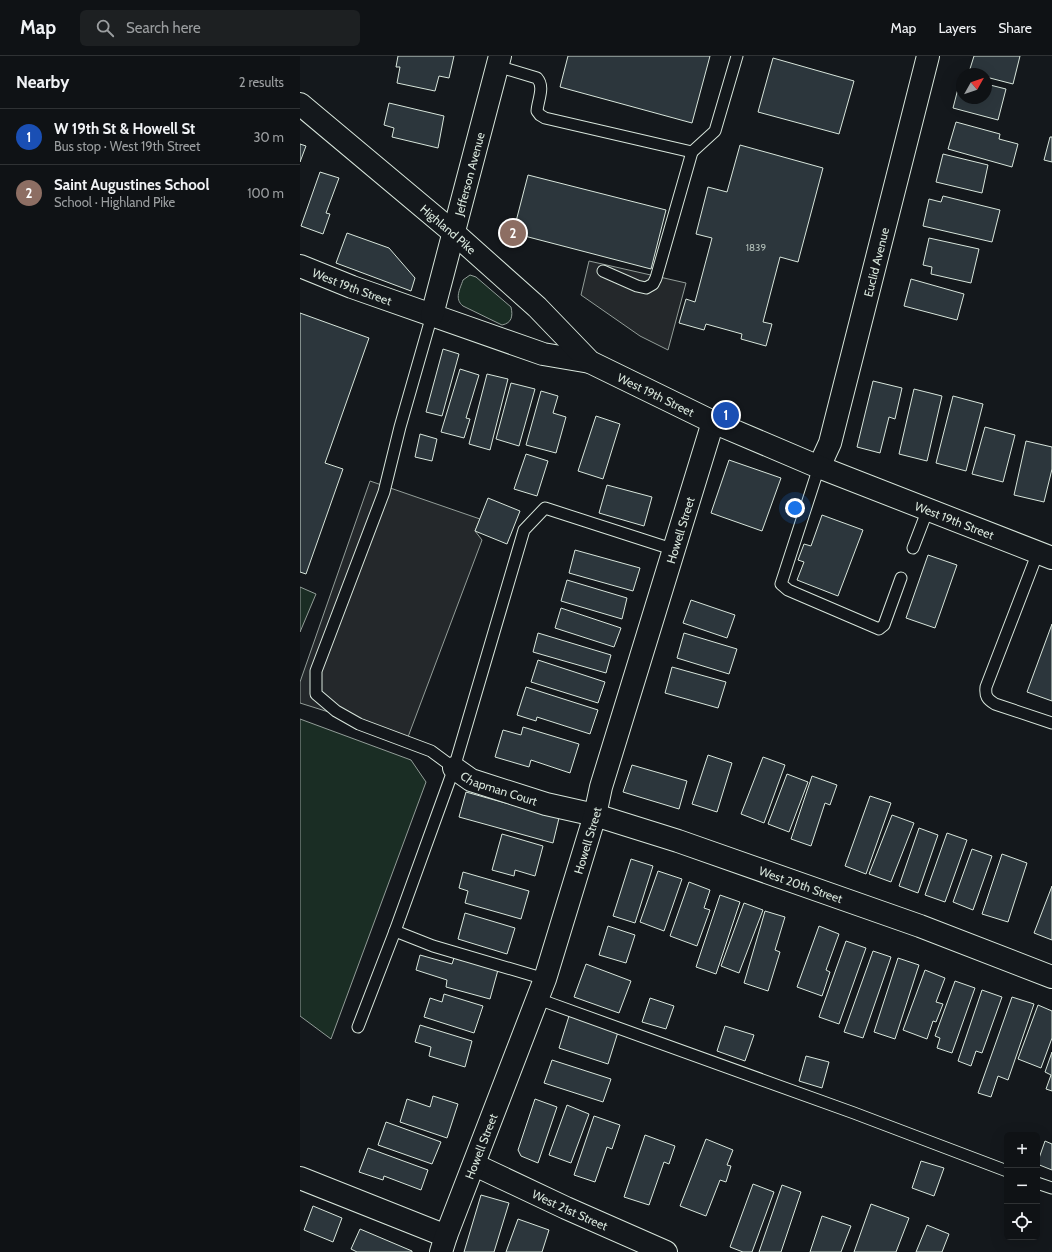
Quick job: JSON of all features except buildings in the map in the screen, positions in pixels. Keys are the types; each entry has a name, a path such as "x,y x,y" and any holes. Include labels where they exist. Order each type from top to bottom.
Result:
{"street":[{"name":"Euclid Avenue","path":"819,467 830,443 928,56"},
{"name":"Jefferson Avenue","path":"432,315 498,61"},
{"name":"Highland Pike","path":"300,104 454,233 537,307 590,362"},
{"name":"West 19th Street","path":"300,266 352,288 543,354 590,362 713,422 819,467 1045,555"},
{"name":"Howell Street","path":"444,1244 541,989 595,815 601,786 675,550 713,422"},
{"name":"Chapman Court","path":"454,768 471,780 546,804"},
{"name":"West 20th Street","path":"546,804 595,815 678,841 905,921 1052,977"},
{"name":"West 21st Street","path":"475,1165 566,1208 666,1252"},
{"path":"300,1178 444,1244"}],"lane":[{"path":"603,271 638,286 646,288 653,284 692,152 715,131 737,56"},
{"path":"498,61 537,78 541,82 541,91 537,111 545,118 692,152"},
{"path":"432,315 400,427 384,492 316,671 316,694 336,711 359,724 431,751 454,768"},
{"path":"819,467 781,584 788,590 879,629 884,625 901,578"},
{"path":"358,1027 395,931 454,768 524,530 545,508 675,550"},
{"path":"913,548 928,509"},
{"path":"1045,555 986,687 985,694 989,700 995,704 1052,723"},
{"path":"395,931 854,1113 1004,1170"},
{"path":"1040,1184 1052,1188"}],"green space":[{"path":"470,275 476,277 511,307 512,316 508,323 502,325 463,306 460,303 458,294 460,287 463,280"},
{"path":"300,587 316,594 300,632"},
{"path":"300,719 411,760 426,782 331,1039 300,1016"}],"shaded area":[{"path":"589,261 686,283 668,350 640,336 581,295"},
{"path":"370,481 480,519 475,531 482,540 408,737 300,703 300,682"}],"place":[{"name":"Saint Augustines School","path":"513,233"},
{"name":"W 19th St & Howell St","path":"726,415"}]}
